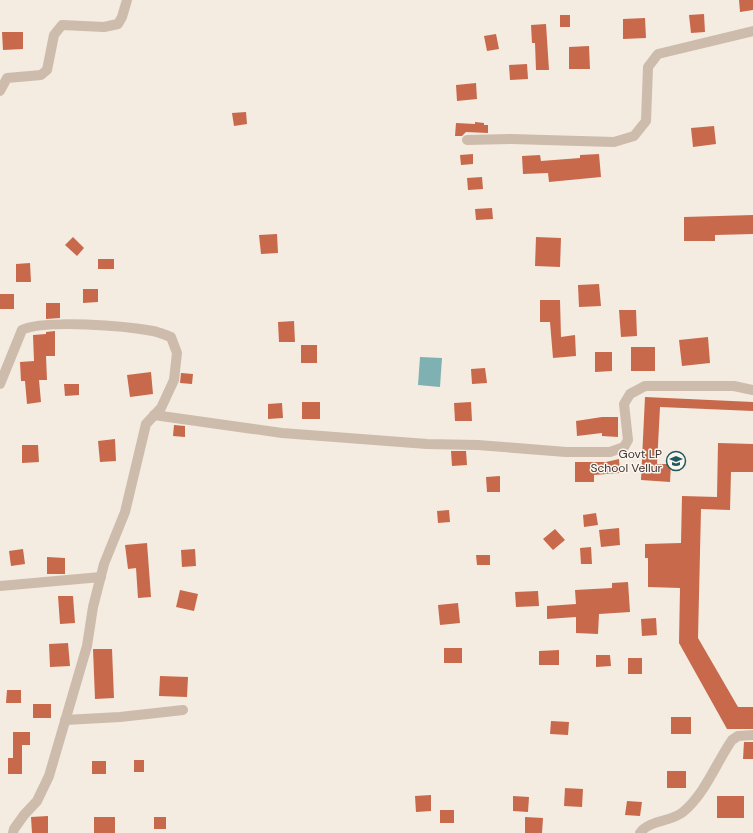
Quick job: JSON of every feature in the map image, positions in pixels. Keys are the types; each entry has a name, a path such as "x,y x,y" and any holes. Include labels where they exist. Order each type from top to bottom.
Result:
{"street":[{"path":"0,91 7,78 41,75 47,70 54,35 62,25 104,27 118,24 122,17 127,0"},
{"path":"468,140 512,139 614,142 634,136 646,121 648,67 658,54 753,31"},
{"path":"0,384 22,330 31,325 81,324 155,331 171,337 177,353 174,380 161,408 146,424 125,512 101,577 93,607 87,646 49,776 37,801 24,815 14,829 13,833"},
{"path":"154,415 289,434 427,444 478,445 566,452 610,452 624,448 628,440 624,404 630,394 645,386 734,386 753,390"},
{"path":"0,586 101,577"},
{"path":"65,720 120,717 183,710"},
{"path":"640,833 644,827 683,812 701,793 732,740 738,736 753,735"}],"water":[{"path":"420,357 442,358 440,387 418,385"}],"building":[{"path":"739,0 753,0 753,10 740,12"},
{"path":"704,14 705,32 691,33 689,15"},
{"path":"560,15 570,15 570,27 560,27"},
{"path":"645,18 646,38 623,39 623,19"},
{"path":"546,24 549,70 536,70 535,43 532,43 531,25"},
{"path":"2,32 23,32 23,49 3,50"},
{"path":"496,34 499,49 487,51 484,36"},
{"path":"589,46 590,69 569,69 569,47"},
{"path":"527,64 528,79 510,80 509,65"},
{"path":"476,83 477,99 457,101 456,85"},
{"path":"246,112 247,124 234,126 232,113"},
{"path":"475,122 488,125 488,133 466,132 462,136 455,136 456,123 475,124"},
{"path":"714,126 716,144 693,147 691,128"},
{"path":"473,154 473,164 461,165 460,155"},
{"path":"599,154 601,177 549,182 548,173 523,174 522,156 540,155 541,161 580,158 580,155"},
{"path":"482,177 483,189 468,190 467,178"},
{"path":"492,208 493,219 476,220 475,209"},
{"path":"753,215 753,234 715,235 715,241 684,241 684,217"},
{"path":"277,234 278,253 261,254 259,235"},
{"path":"73,237 84,248 77,256 65,245"},
{"path":"536,237 561,238 560,267 535,266"},
{"path":"98,259 114,259 114,269 98,269"},
{"path":"30,263 31,282 16,282 16,264"},
{"path":"599,284 601,306 579,307 578,285"},
{"path":"83,289 98,289 98,302 83,303"},
{"path":"0,294 14,294 14,309 0,309"},
{"path":"540,300 560,300 561,337 575,335 576,356 553,358 550,322 540,322"},
{"path":"46,303 60,303 60,318 46,319"},
{"path":"619,310 636,310 637,336 621,337"},
{"path":"294,321 295,342 279,342 278,322"},
{"path":"55,331 55,356 46,356 47,380 39,380 41,402 27,404 25,381 21,381 20,362 34,361 33,335 46,334 46,332"},
{"path":"708,337 710,363 682,366 679,340"},
{"path":"301,345 317,345 317,363 301,363"},
{"path":"631,347 655,347 655,371 631,371"},
{"path":"595,352 612,352 612,371 595,372"},
{"path":"485,368 487,383 472,384 471,369"},
{"path":"151,372 153,394 130,397 127,375"},
{"path":"181,373 193,374 192,384 180,383"},
{"path":"64,384 79,384 79,395 65,396"},
{"path":"645,397 753,402 753,411 660,407 657,464 671,464 670,482 641,480"},
{"path":"302,402 320,402 320,419 302,419"},
{"path":"471,402 472,421 455,421 454,403"},
{"path":"282,403 283,418 268,419 268,404"},
{"path":"602,417 618,417 618,437 602,436 602,433 577,436 576,421"},
{"path":"174,425 185,426 185,437 173,436"},
{"path":"115,439 116,461 100,462 98,441"},
{"path":"718,443 753,444 753,472 731,472 730,510 701,509 698,638 738,707 753,707 753,729 727,729 679,643 680,588 648,587 648,558 645,558 645,544 681,543 682,496 717,497"},
{"path":"22,445 38,445 39,462 22,463"},
{"path":"451,451 466,451 467,465 452,466"},
{"path":"619,459 620,473 594,475 594,482 575,482 575,462 606,462"},
{"path":"500,476 500,492 487,492 486,477"},
{"path":"449,510 450,522 438,523 437,511"},
{"path":"596,513 598,525 584,527 583,515"},
{"path":"619,528 620,545 601,547 599,530"},
{"path":"555,529 565,540 553,550 543,539"},
{"path":"147,543 151,597 138,598 136,568 128,569 125,545"},
{"path":"591,547 592,564 581,564 580,548"},
{"path":"23,549 25,564 11,566 9,551"},
{"path":"195,549 196,566 182,567 181,550"},
{"path":"476,555 490,555 490,565 477,565"},
{"path":"47,557 65,558 65,574 47,574"},
{"path":"628,582 630,612 599,614 598,634 576,633 576,617 547,619 547,606 576,604 575,590 612,588 612,583"},
{"path":"180,590 198,594 194,611 176,607"},
{"path":"538,591 539,606 516,607 515,592"},
{"path":"58,596 73,596 75,623 60,624"},
{"path":"458,603 460,623 440,625 438,605"},
{"path":"656,618 657,635 642,636 641,619"},
{"path":"68,643 70,666 50,667 49,644"},
{"path":"444,648 462,648 462,663 444,663"},
{"path":"93,649 112,649 114,698 95,699"},
{"path":"559,650 559,665 539,665 539,651"},
{"path":"596,655 610,655 611,666 596,667"},
{"path":"628,658 642,658 642,674 628,674"},
{"path":"160,676 188,677 187,697 159,696"},
{"path":"7,690 21,690 21,703 6,703"},
{"path":"33,704 51,704 51,718 33,718"},
{"path":"671,717 691,717 691,734 671,734"},
{"path":"551,721 569,722 568,735 550,734"},
{"path":"13,732 30,732 30,745 22,745 22,774 8,774 8,758 13,758"},
{"path":"744,742 753,742 753,759 743,759"},
{"path":"134,760 144,760 144,772 134,772"},
{"path":"92,761 106,761 106,774 92,774"},
{"path":"667,771 686,771 686,788 667,788"},
{"path":"565,788 583,789 582,807 564,806"},
{"path":"431,795 431,811 416,812 415,796"},
{"path":"513,796 529,797 528,812 513,811"},
{"path":"717,796 744,796 744,818 717,818"},
{"path":"627,801 642,802 640,816 625,815"},
{"path":"440,810 454,810 454,823 440,823"},
{"path":"48,816 48,833 32,833 31,817"},
{"path":"94,817 115,817 115,833 94,833"},
{"path":"154,817 166,817 166,829 154,829"},
{"path":"525,817 543,818 542,833 525,833"}],"place":[{"name":"Govt LP School Vellur","path":"676,461"}]}
